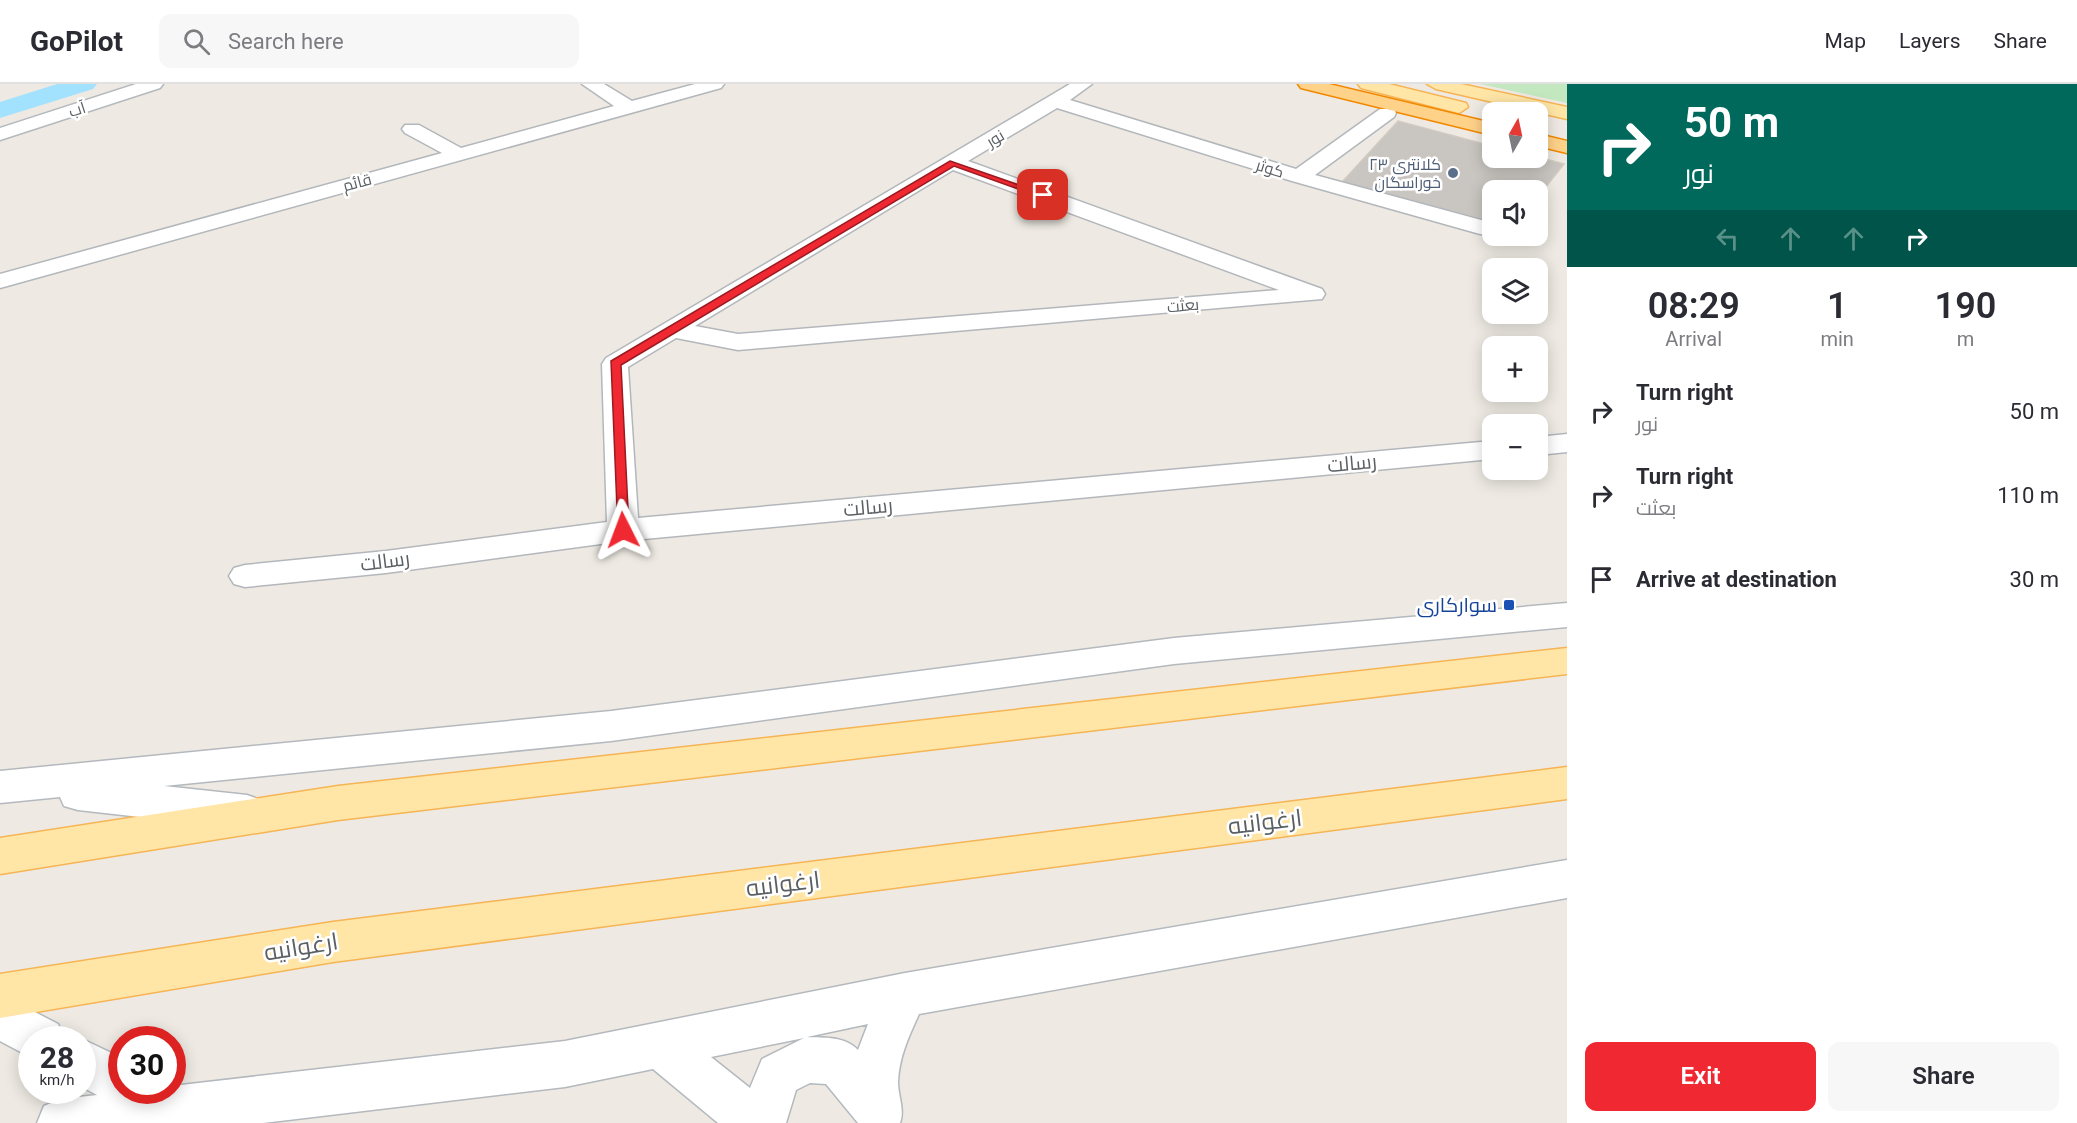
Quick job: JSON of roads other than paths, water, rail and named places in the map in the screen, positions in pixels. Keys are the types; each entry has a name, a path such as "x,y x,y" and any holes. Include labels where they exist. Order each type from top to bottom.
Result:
{"highway":[{"path":"1307,84 1482,127"},
{"path":"1548,142 1567,147"}],"main road":[{"path":"1367,84 1482,113"},
{"path":"1436,84 1567,113"},
{"path":"1548,127 1567,131"},
{"path":"0,856 338,803 1567,661"},
{"name":"ارغوانیه","path":"0,996 333,942 1567,783"}],"street":[{"name":"آب","path":"0,134 154,84"},
{"path":"591,84 629,107"},
{"name":"قائم","path":"0,281 715,84"},
{"name":"نور","path":"623,530 615,364 1083,84"},
{"name":"کوثر","path":"1055,101 1299,177 1482,227"},
{"path":"1299,177 1387,113"},
{"path":"412,129 458,154"},
{"name":"بعثت","path":"674,330 738,342 1313,294 953,163"},
{"path":"1548,445 1567,443"},
{"name":"رسالت","path":"245,576 386,562 623,530 1482,451"},
{"path":"5,787 611,726 1174,651 1567,615"},
{"path":"5,787 264,814"},
{"path":"186,1097 565,1064 905,994 1567,879"},
{"path":"878,1114 875,1061 905,994"},
{"path":"0,1016 18,1026"},
{"path":"658,1044 754,1123"},
{"path":"762,1123 778,1075 806,1060 837,1061 878,1114"},
{"path":"61,1123 137,1104"}],"waterway":[{"path":"0,110 84,84"}],"place":[{"name":"کلانتری ۲۳ خوراسگان","path":"1453,173"},
{"name":"سوارکاری","path":"1509,605"}]}
